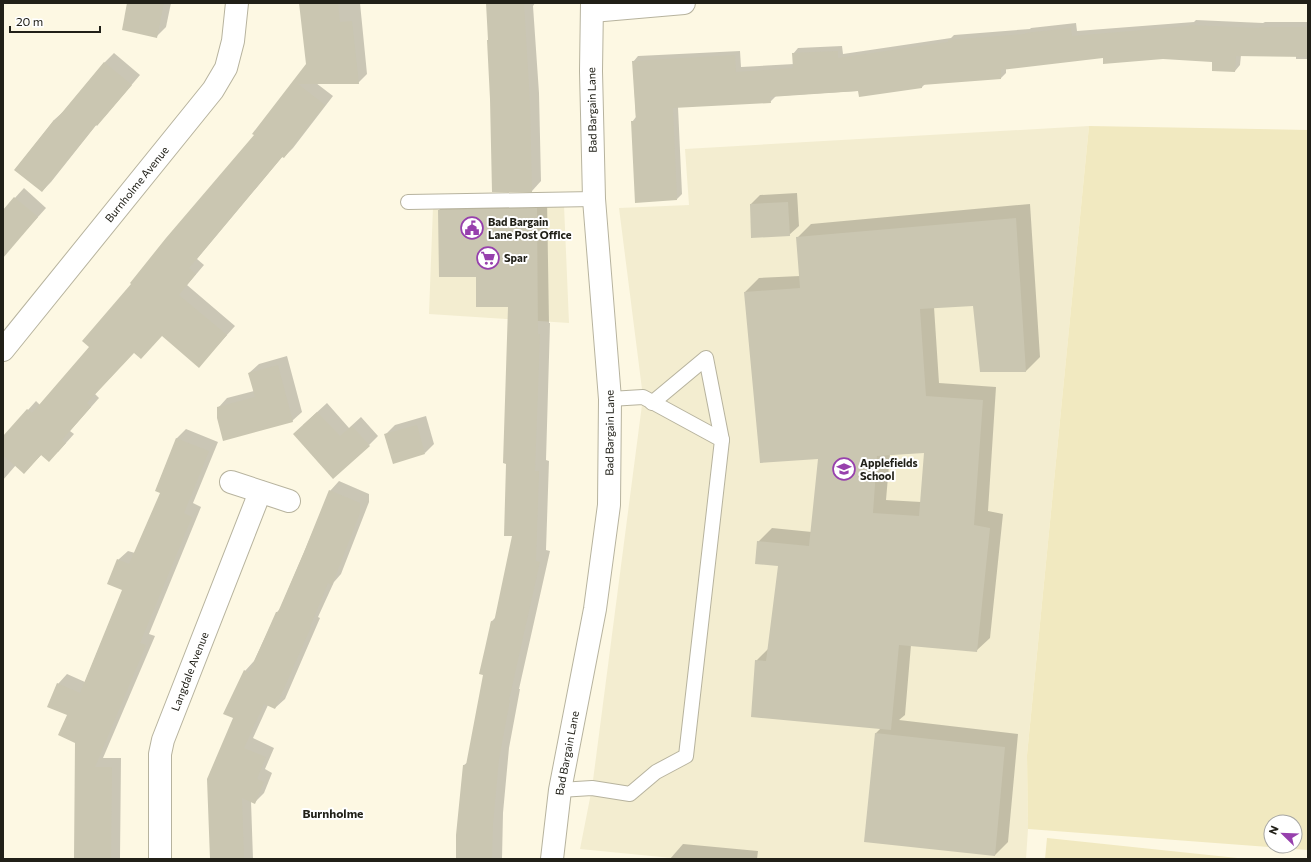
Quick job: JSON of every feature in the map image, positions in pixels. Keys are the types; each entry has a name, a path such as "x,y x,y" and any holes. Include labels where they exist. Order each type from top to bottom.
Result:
{"street":[{"name":"Burnholme Avenue","path":"3,350 213,90 226,68 233,41 238,3"},
{"path":"592,7 684,3"},
{"name":"Bad Bargain Lane","path":"552,859 560,790 594,609 609,505 610,399 594,199 591,71 592,7"},
{"path":"231,482 289,501"},
{"name":"Langdale Avenue","path":"160,859 160,754 163,740 260,492"}],"lane":[{"path":"408,202 594,199"},
{"path":"560,790 592,788 630,794 656,772 686,756 722,440 706,358 652,403"},
{"path":"610,399 643,397 722,440"}],"shaded area":[{"name":"Applefields School","path":"1089,126 1027,755 1028,829 1026,859 682,859 580,849 592,788 643,397 619,208 689,205 685,149"},
{"path":"1089,126 1308,130 1308,850 1303,850 1303,814 1263,814 1263,847 1028,829 1027,755"},
{"path":"564,205 569,323 429,314 433,207"},
{"path":"1047,838 1247,859 1045,859"}],"building":[{"path":"127,3 164,3 157,38 122,30"},
{"path":"299,3 338,3 340,22 352,21 359,84 298,84 325,105 284,158 282,157 189,268 196,274 179,295 227,335 199,368 162,336 141,359 134,353 87,403 91,407 62,440 66,443 49,462 41,455 24,474 3,455 3,436 27,409 32,413 89,347 82,341 131,284 130,283 166,238 254,135 252,134 306,64"},
{"path":"486,3 524,3 530,103 532,192 492,192"},
{"path":"1189,25 1259,28 1308,27 1308,57 1236,56 1235,72 1212,71 1212,62 1163,59 1103,64 1103,58 1001,70 1001,79 922,85 922,88 859,97 858,91 770,97 771,103 673,108 677,200 635,203 631,121 636,121 632,61 735,55 736,72 793,68 792,53 838,51 838,58 948,42 948,40 1025,34 1071,28 1072,36"},
{"path":"104,62 132,85 97,126 96,125 42,192 14,170 54,120 55,121"},
{"path":"14,197 38,217 3,258 3,210"},
{"path":"788,202 790,236 751,238 750,204"},
{"path":"537,208 538,334 540,334 535,471 539,471 536,561 540,562 509,700 499,759 493,824 492,859 456,859 456,835 463,765 466,765 483,675 479,674 491,621 494,622 512,536 504,536 506,464 503,463 508,307 476,307 476,277 439,277 438,210"},
{"path":"1016,218 1026,372 980,372 973,306 920,309 926,396 983,400 974,525 990,528 977,652 899,645 891,730 751,717 755,660 766,661 778,566 755,564 757,541 809,546 818,459 760,463 744,292 800,288 796,237","holes":["924,453 919,516 873,513 877,456"]},
{"path":"278,365 293,422 223,441 217,418 217,407 255,397 248,373"},
{"path":"317,412 340,436 352,426 370,446 333,479 293,434"},
{"path":"417,425 425,454 393,464 384,434"},
{"path":"176,438 209,451 184,513 192,517 140,643 146,645 95,767 112,767 111,859 74,859 75,743 58,735 67,715 47,707 57,683 80,693 122,590 107,584 117,559 129,564 160,493 155,491"},
{"path":"329,490 360,503 360,513 332,585 328,583 311,627 275,709 264,704 244,748 266,757 257,779 264,782 255,804 242,798 244,859 210,859 207,779 233,718 223,714 244,670 249,673 276,612 278,612"},
{"path":"875,733 1005,747 995,856 864,842"}],"place":[{"name":"Bad Bargain Lane Post Office","path":"472,228"},
{"name":"Spar","path":"488,258"},
{"name":"Applefields School","path":"844,469"}],"district":[{"name":"Burnholme","path":"333,814"}]}
